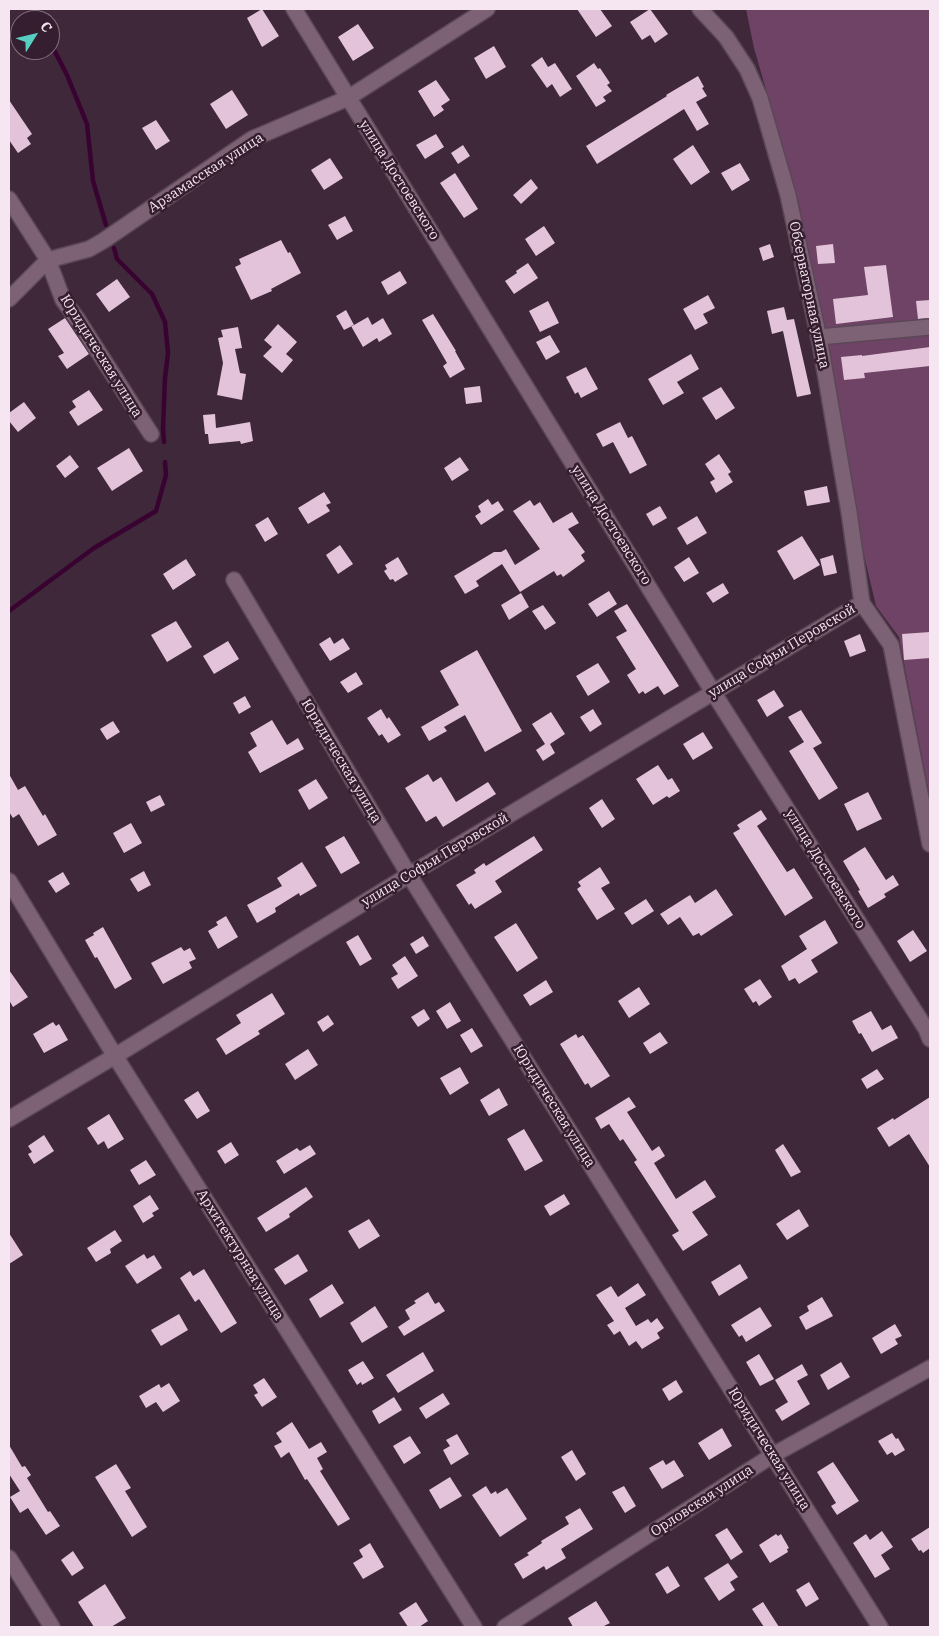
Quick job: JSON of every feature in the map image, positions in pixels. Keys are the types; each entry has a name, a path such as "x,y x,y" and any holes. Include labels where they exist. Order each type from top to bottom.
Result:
{"street":[{"name":"улица Достоевского","path":"294,9 713,692 929,1031"},
{"name":"Арзамасская улица","path":"9,299 48,260 89,249 111,236 252,139 348,98 487,9"},
{"name":"Обсерваторная улица","path":"700,9 726,37 746,69 760,98 788,196 819,337 849,512 862,603"},
{"name":"Юридическая улица","path":"9,199 48,260 63,300 78,320 151,434"},
{"path":"819,337 930,327"},
{"name":"Юридическая улица","path":"234,580 409,875 880,1627"},
{"path":"862,603 891,645 930,844"},
{"name":"улица Софьи Перовской","path":"9,1119 409,875 862,603"},
{"name":"Архитектурная улица","path":"9,881 114,1056 474,1627"},
{"name":"Орловская улица","path":"505,1627 773,1455 930,1368"},
{"path":"9,1558 52,1627"}],"shaded area":[{"path":"746,9 930,9 930,799 899,637 876,606 859,534 830,351 822,332 799,204 754,48"}],"building":[{"path":"262,9 279,36 262,47 247,18"},
{"path":"577,9 600,9 612,26 596,37"},
{"path":"650,9 668,34 655,43 650,35 642,40 630,22"},
{"path":"358,24 374,48 353,61 338,37"},
{"path":"494,46 506,67 486,79 474,58"},
{"path":"542,57 548,67 555,63 572,89 560,97 552,84 547,88 531,65"},
{"path":"594,63 598,69 600,68 610,83 607,85 612,91 603,97 606,101 596,107 576,76"},
{"path":"698,76 707,96 696,102 709,124 697,131 684,109 597,164 586,146"},
{"path":"436,80 450,100 441,106 444,110 434,117 418,91"},
{"path":"232,90 248,115 226,129 210,104"},
{"path":"9,100 32,134 27,138 31,144 18,153 9,140"},
{"path":"156,120 170,141 156,150 142,128"},
{"path":"436,134 444,147 425,159 416,145"},
{"path":"463,145 470,156 458,164 451,153"},
{"path":"693,145 710,172 691,185 673,159"},
{"path":"330,158 343,178 324,190 311,170"},
{"path":"740,163 750,180 732,191 721,173"},
{"path":"455,173 478,209 464,218 440,183"},
{"path":"531,179 538,188 521,204 513,195"},
{"path":"345,216 353,231 337,240 328,225"},
{"path":"544,226 555,243 536,256 525,239"},
{"path":"281,240 301,273 271,289 272,291 251,300 235,267 241,264 239,259"},
{"path":"770,244 774,257 763,261 759,248"},
{"path":"833,244 835,263 818,264 816,246"},
{"path":"528,263 538,278 514,294 505,281"},
{"path":"886,265 893,317 836,324 833,299 868,295 864,267"},
{"path":"400,271 407,283 388,295 381,282"},
{"path":"117,279 130,297 109,312 96,294"},
{"path":"708,295 715,308 703,314 708,323 695,330 683,309"},
{"path":"930,300 930,318 918,319 916,301"},
{"path":"548,301 559,323 540,332 529,311"},
{"path":"784,307 787,320 794,319 811,394 797,397 783,331 772,334 767,311"},
{"path":"346,310 354,325 368,317 372,325 383,318 392,334 379,342 377,338 363,347 351,326 344,330 336,316"},
{"path":"433,314 465,369 450,378 443,366 447,363 422,320"},
{"path":"65,318 89,354 67,369 58,356 64,353 48,329"},
{"path":"278,324 297,342 286,354 293,360 282,373 263,356 272,347 264,340"},
{"path":"238,327 242,348 235,349 240,373 246,374 242,400 217,395 223,363 218,338 223,337 221,330"},
{"path":"550,335 560,352 546,360 536,342"},
{"path":"930,347 930,366 864,373 865,378 844,380 841,357"},
{"path":"691,354 699,369 677,382 684,393 663,405 648,379"},
{"path":"586,367 598,389 581,398 578,392 575,394 566,377"},
{"path":"480,386 482,402 466,404 464,388"},
{"path":"721,387 735,408 716,420 702,398"},
{"path":"89,390 103,410 78,426 69,412 76,407 72,401"},
{"path":"24,402 36,418 18,432 9,421 9,413"},
{"path":"215,414 216,428 250,422 253,441 241,444 240,441 209,444 208,434 205,434 203,415"},
{"path":"620,422 628,438 632,436 647,465 630,474 613,442 603,447 596,434"},
{"path":"129,448 143,471 112,491 97,468"},
{"path":"719,454 731,472 728,474 733,482 716,493 710,482 715,479 705,464"},
{"path":"70,455 79,467 65,478 56,466"},
{"path":"460,457 469,470 452,481 444,468"},
{"path":"827,486 830,502 807,506 804,491"},
{"path":"324,492 331,503 326,505 330,511 308,524 298,508"},
{"path":"488,499 492,505 498,501 504,510 481,525 475,516 481,512 478,506"},
{"path":"530,500 534,506 540,502 553,523 572,512 579,523 568,529 585,552 581,555 585,561 563,577 561,574 557,576 554,571 520,592 502,564 476,581 479,586 465,594 454,576 494,552 501,552 506,549 515,565 540,549 513,511"},
{"path":"660,506 667,518 653,526 646,514"},
{"path":"697,516 707,533 687,545 677,528"},
{"path":"268,517 278,534 265,542 255,525"},
{"path":"802,536 820,565 794,580 777,551"},
{"path":"340,545 353,564 338,574 326,555"},
{"path":"833,555 837,573 824,576 820,559"},
{"path":"398,557 408,574 395,582 393,579 390,580 384,571 387,569 385,565"},
{"path":"689,557 699,573 684,582 674,567"},
{"path":"186,559 196,575 173,590 163,574"},
{"path":"723,583 729,593 713,603 706,593"},
{"path":"609,591 617,604 597,617 588,604"},
{"path":"521,593 529,607 509,620 501,605"},
{"path":"627,604 679,686 664,695 658,686 645,694 643,691 639,694 627,675 636,669 616,637 627,631 614,611"},
{"path":"543,605 556,623 545,630 532,611"},
{"path":"176,621 192,647 167,662 151,635"},
{"path":"930,632 930,658 904,660 902,634"},
{"path":"860,634 866,651 850,657 844,641"},
{"path":"330,637 334,644 343,638 350,649 330,661 319,644"},
{"path":"228,641 239,659 214,674 203,656"},
{"path":"477,650 522,731 485,752 465,715 444,727 447,731 429,741 421,727 459,705 440,671"},
{"path":"598,663 610,682 588,696 576,676"},
{"path":"356,672 363,684 348,693 340,682"},
{"path":"774,690 784,706 767,717 757,700"},
{"path":"245,696 251,707 239,714 233,703"},
{"path":"381,709 401,735 388,743 382,734 379,736 367,718"},
{"path":"593,709 602,724 590,732 580,717"},
{"path":"801,710 822,743 813,748 838,788 819,800 789,751 804,742 788,717"},
{"path":"551,712 565,734 550,744 555,753 543,761 536,750 545,744 532,724"},
{"path":"272,720 287,745 298,738 304,749 260,773 248,752 257,746 250,733"},
{"path":"113,721 120,732 107,740 100,729"},
{"path":"703,732 713,748 693,760 683,744"},
{"path":"658,765 668,780 672,778 680,791 669,798 667,796 653,805 636,779"},
{"path":"9,774 18,790 25,786 57,835 38,846 19,814 13,818 9,812"},
{"path":"428,774 433,782 441,777 456,802 488,782 496,794 443,827 436,816 426,822 405,788"},
{"path":"316,779 328,798 309,810 298,790"},
{"path":"868,792 882,819 857,831 844,804"},
{"path":"160,795 165,805 151,812 146,802"},
{"path":"602,799 615,819 602,828 589,808"},
{"path":"761,810 767,819 757,826 787,872 794,868 813,898 785,916 733,833 740,829 737,825"},
{"path":"131,823 142,843 124,853 113,833"},
{"path":"344,836 360,863 341,874 325,847"},
{"path":"534,836 543,850 495,881 502,892 475,909 471,903 469,905 456,885 476,873 474,870 484,863 486,866"},
{"path":"865,847 886,880 893,875 899,885 884,894 886,897 868,908 843,861"},
{"path":"302,862 317,886 300,896 299,893 275,908 276,912 257,923 247,905 282,886 277,878"},
{"path":"600,867 610,883 601,888 615,909 597,920 577,889 581,886 578,882"},
{"path":"144,871 151,885 138,892 130,879"},
{"path":"63,872 70,884 56,893 48,881"},
{"path":"716,889 733,915 701,936 699,933 693,936 680,917 668,925 660,914 690,895 695,903"},
{"path":"646,899 654,911 632,925 624,913"},
{"path":"226,916 238,937 218,949 208,931 218,925 216,922"},
{"path":"825,920 838,943 811,960 818,972 799,984 795,978 789,981 781,966 807,949 799,936"},
{"path":"516,923 538,958 517,972 494,937"},
{"path":"103,927 132,979 115,989 85,940"},
{"path":"913,930 927,951 910,962 897,941"},
{"path":"358,935 372,959 360,966 346,942"},
{"path":"423,936 429,946 416,954 410,944"},
{"path":"181,947 184,951 190,948 196,959 189,962 192,968 163,984 151,963"},
{"path":"405,956 418,976 398,989 391,978 398,974 392,965"},
{"path":"9,970 28,997 13,1007 9,1000"},
{"path":"760,979 772,997 759,1006 756,1001 753,1003 744,989"},
{"path":"546,980 553,992 530,1006 523,995"},
{"path":"639,987 650,1004 629,1018 618,1001"},
{"path":"272,993 285,1014 258,1031 260,1034 226,1055 216,1039 241,1023 236,1015"},
{"path":"450,1002 461,1021 447,1029 436,1011"},
{"path":"424,1009 430,1019 418,1027 411,1017"},
{"path":"871,1011 882,1030 891,1025 898,1038 872,1052 852,1021"},
{"path":"328,1015 334,1024 323,1032 317,1022"},
{"path":"53,1022 56,1026 59,1024 68,1040 44,1053 33,1034"},
{"path":"472,1028 483,1046 471,1053 460,1035"},
{"path":"660,1032 668,1043 650,1054 643,1043"},
{"path":"576,1034 578,1038 583,1035 610,1076 591,1088 588,1083 585,1085 560,1044"},
{"path":"308,1049 318,1065 295,1080 285,1064"},
{"path":"460,1067 469,1083 450,1095 440,1078"},
{"path":"877,1069 884,1079 867,1089 861,1079"},
{"path":"499,1088 508,1105 489,1116 480,1100"},
{"path":"198,1091 210,1111 197,1119 184,1100"},
{"path":"629,1097 636,1107 627,1112 652,1151 659,1146 665,1156 654,1163 676,1199 705,1180 716,1197 692,1212 708,1235 683,1251 672,1235 679,1231 634,1162 637,1160 623,1139 620,1141 609,1124 601,1129 595,1118"},
{"path":"930,1097 930,1167 909,1134 889,1147 877,1128 893,1118 894,1120"},
{"path":"109,1114 124,1139 108,1149 104,1141 98,1145 87,1128"},
{"path":"524,1129 543,1161 525,1171 507,1139"},
{"path":"44,1135 54,1151 34,1164 28,1154 32,1152 28,1146"},
{"path":"231,1142 239,1155 225,1164 217,1151"},
{"path":"783,1144 801,1172 791,1177 775,1150"},
{"path":"310,1145 316,1154 284,1174 276,1161 297,1148 300,1151"},
{"path":"146,1160 156,1175 139,1185 130,1170"},
{"path":"306,1187 313,1197 289,1214 290,1217 266,1232 257,1218"},
{"path":"564,1194 570,1204 550,1216 544,1206"},
{"path":"150,1195 159,1209 152,1213 154,1216 143,1223 133,1206"},
{"path":"799,1209 809,1226 787,1240 776,1224"},
{"path":"369,1219 380,1236 359,1249 348,1231"},
{"path":"115,1230 122,1241 110,1249 111,1253 96,1262 87,1248"},
{"path":"9,1233 23,1255 9,1264"},
{"path":"144,1254 147,1259 154,1255 162,1268 137,1284 125,1266"},
{"path":"298,1254 308,1271 285,1285 274,1269"},
{"path":"740,1264 748,1278 719,1296 711,1282"},
{"path":"204,1269 237,1323 221,1333 199,1299 195,1302 180,1278 190,1271 193,1276"},
{"path":"638,1283 646,1295 625,1308 636,1326 648,1319 651,1323 657,1318 664,1328 657,1333 660,1338 642,1349 636,1341 629,1346 620,1331 614,1335 607,1325 614,1321 596,1295 611,1286 618,1297"},
{"path":"332,1284 344,1303 320,1318 309,1299"},
{"path":"428,1292 435,1304 439,1302 445,1311 404,1336 398,1327 410,1319 405,1310 416,1303 414,1301"},
{"path":"822,1297 833,1316 806,1330 799,1317 809,1311 807,1306"},
{"path":"375,1306 388,1327 362,1343 350,1323"},
{"path":"760,1307 772,1326 746,1342 742,1335 739,1337 731,1325"},
{"path":"179,1314 188,1330 161,1346 151,1330"},
{"path":"895,1324 902,1336 895,1339 898,1344 881,1354 872,1338"},
{"path":"423,1352 434,1371 398,1393 386,1375"},
{"path":"759,1354 774,1379 760,1386 746,1362"},
{"path":"363,1361 374,1378 362,1385 361,1382 357,1385 348,1370"},
{"path":"841,1362 850,1377 828,1390 820,1375"},
{"path":"802,1364 808,1375 797,1381 810,1404 782,1421 775,1410 788,1402 775,1380"},
{"path":"264,1378 277,1397 262,1407 254,1395 258,1393 253,1385"},
{"path":"676,1380 683,1392 669,1401 662,1389"},
{"path":"169,1383 180,1401 163,1412 156,1402 146,1408 139,1396 159,1384 161,1388"},
{"path":"443,1393 450,1404 426,1419 419,1408"},
{"path":"394,1397 402,1410 379,1424 372,1411"},
{"path":"292,1422 309,1449 321,1442 327,1452 317,1458 323,1469 320,1471 350,1519 338,1526 307,1479 305,1480 289,1452 281,1458 274,1446 282,1442 276,1433"},
{"path":"722,1428 732,1446 709,1460 698,1443"},
{"path":"892,1433 896,1439 898,1438 905,1450 895,1456 892,1452 887,1455 878,1441"},
{"path":"457,1434 469,1454 451,1465 443,1450 450,1446 446,1440"},
{"path":"410,1436 421,1453 404,1464 393,1446"},
{"path":"9,1445 22,1467 25,1466 31,1475 27,1478 48,1512 50,1511 60,1526 46,1535 28,1508 20,1513 10,1497 20,1491 9,1474"},
{"path":"572,1450 586,1474 576,1481 561,1457"},
{"path":"663,1460 666,1465 674,1460 684,1476 662,1489 649,1468"},
{"path":"833,1462 859,1501 837,1515 831,1506 836,1503 817,1472"},
{"path":"116,1464 131,1488 125,1491 147,1527 132,1537 95,1477"},
{"path":"450,1477 462,1496 440,1509 429,1490"},
{"path":"486,1486 491,1494 496,1491 497,1494 507,1488 527,1519 500,1537 472,1495"},
{"path":"624,1486 636,1506 625,1513 612,1492"},
{"path":"580,1508 593,1529 561,1549 566,1558 546,1570 544,1566 523,1579 514,1564 529,1555 527,1553 542,1543 541,1541 569,1524 565,1517"},
{"path":"930,1527 930,1548 923,1553 921,1550 919,1551 911,1539"},
{"path":"727,1528 743,1552 731,1560 715,1535"},
{"path":"882,1531 893,1547 881,1555 890,1569 875,1578 853,1543 866,1534 870,1540"},
{"path":"776,1534 778,1536 781,1534 789,1548 787,1549 788,1552 770,1563 759,1545"},
{"path":"370,1543 384,1567 363,1579 353,1563 363,1557 359,1550"},
{"path":"73,1551 84,1568 72,1576 61,1560"},
{"path":"728,1563 738,1577 730,1582 735,1590 719,1601 704,1578"},
{"path":"668,1566 680,1586 667,1594 655,1574"},
{"path":"809,1582 819,1599 806,1607 796,1590"},
{"path":"105,1584 126,1618 111,1627 94,1627 78,1602"},
{"path":"596,1601 610,1623 602,1627 573,1627 568,1618"},
{"path":"416,1602 428,1621 419,1627 408,1627 399,1613"},
{"path":"763,1602 779,1627 764,1627 752,1609"}],"waterway":[{"path":"59,60 87,124 93,181 106,225"},
{"path":"114,248 117,259 152,294 165,322 168,353 165,378 164,442"},
{"path":"9,611 94,548 156,511 166,475 165,462"}]}
